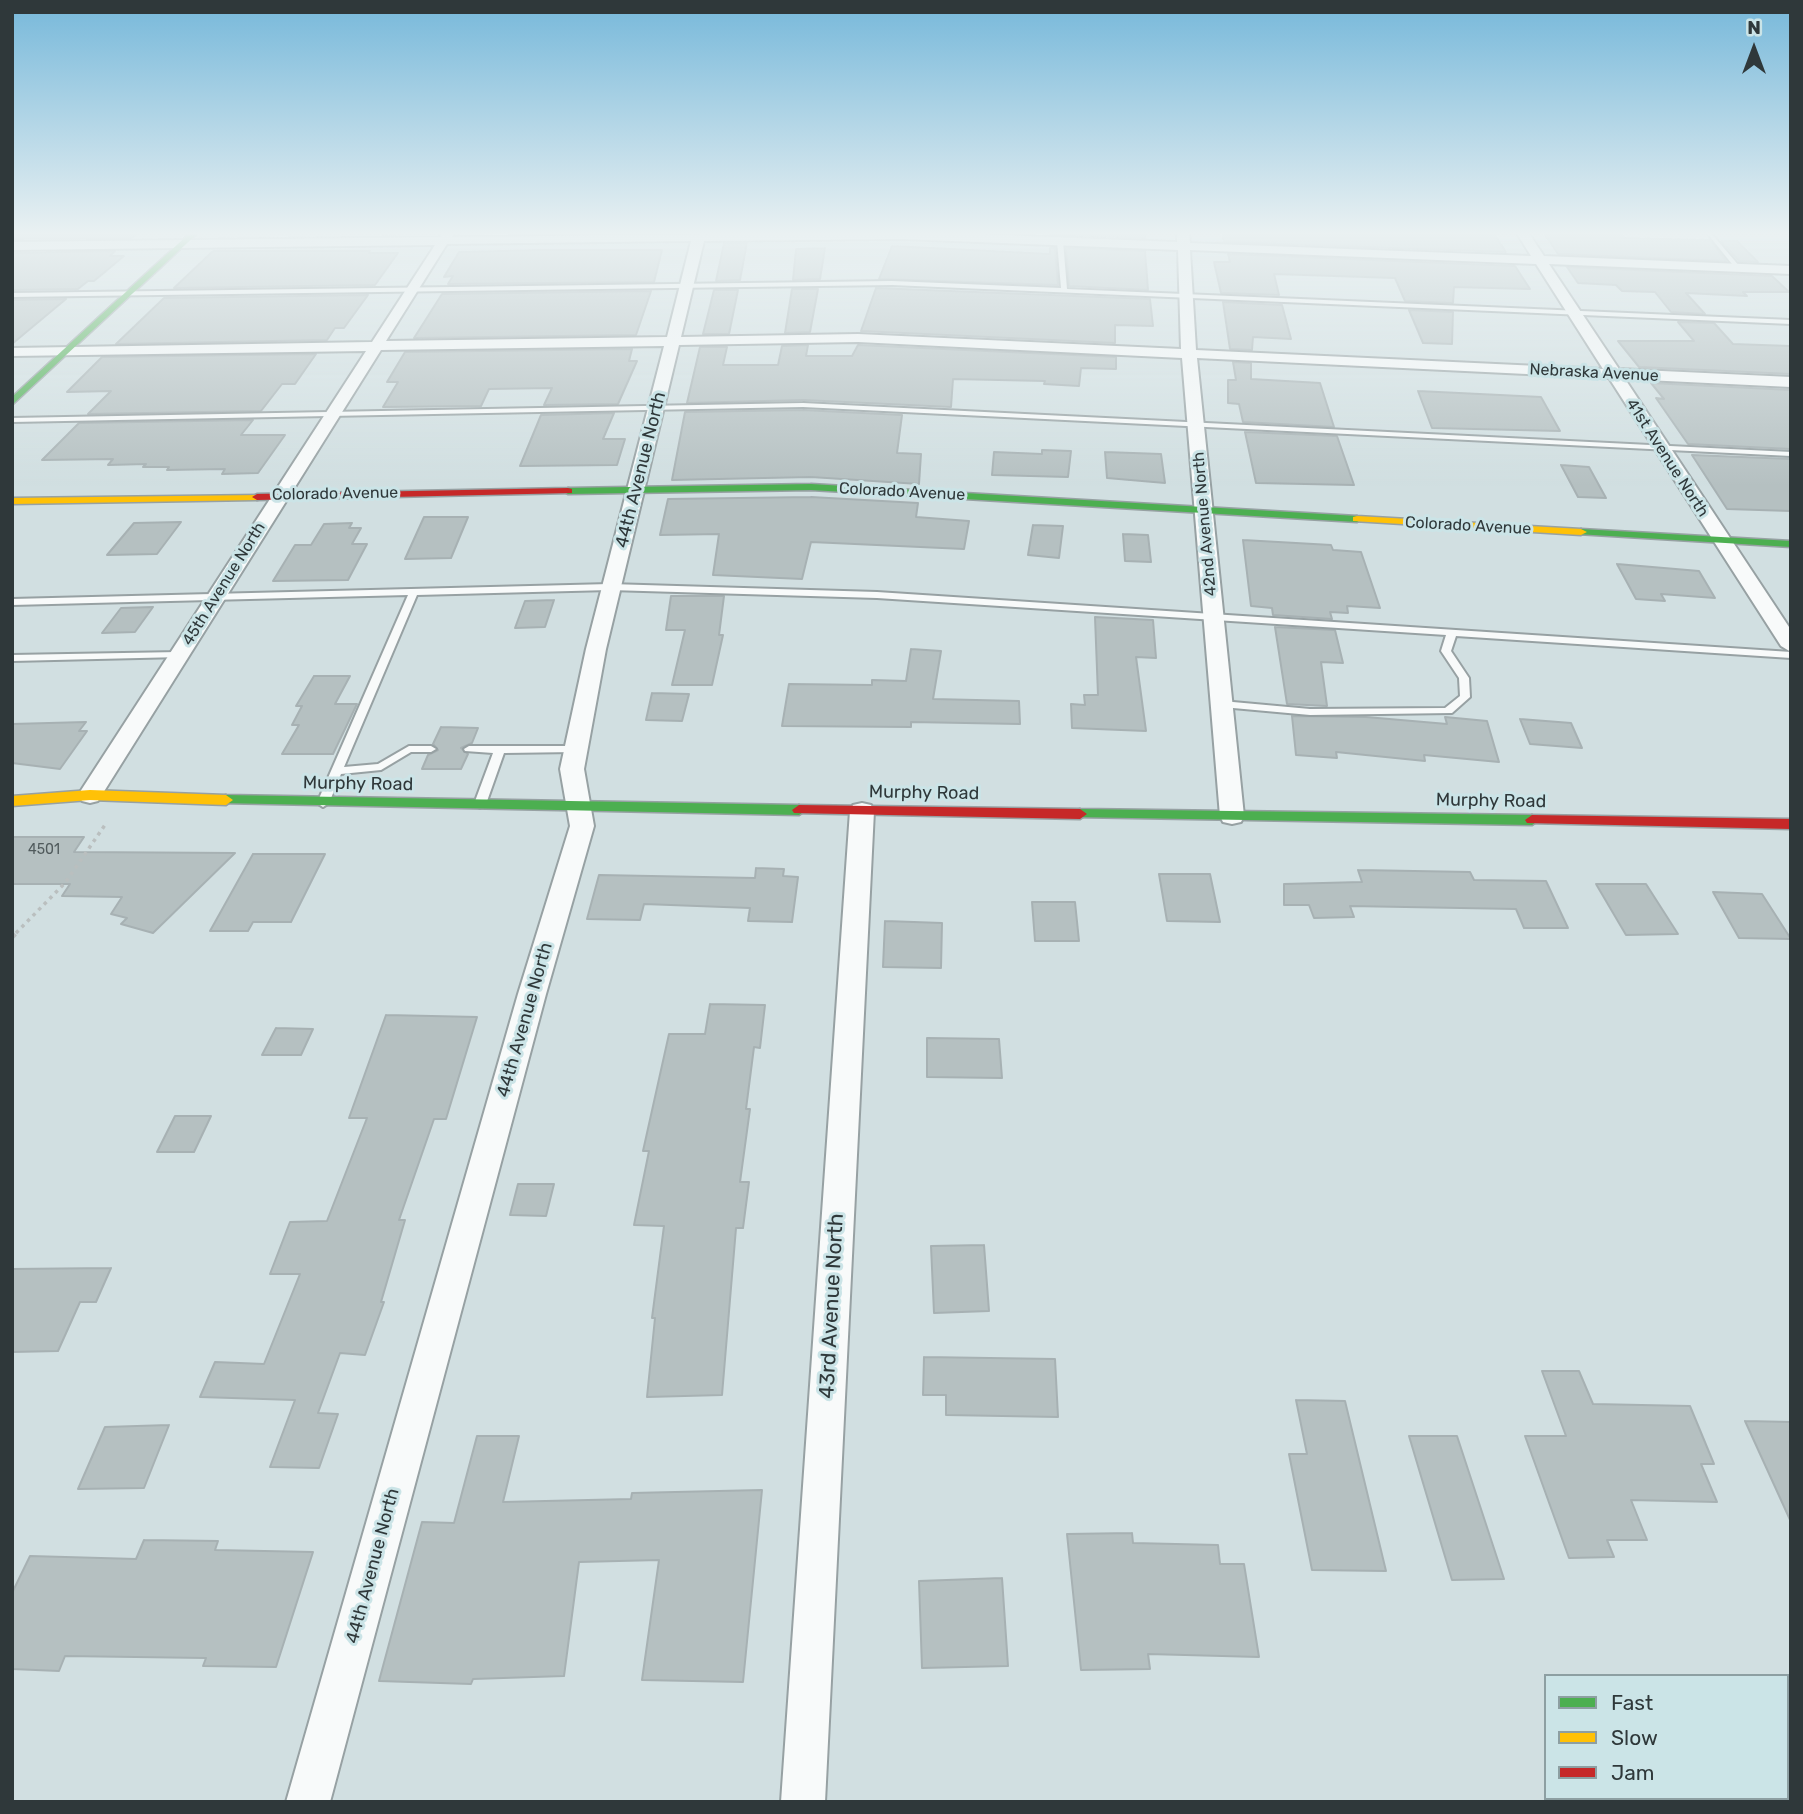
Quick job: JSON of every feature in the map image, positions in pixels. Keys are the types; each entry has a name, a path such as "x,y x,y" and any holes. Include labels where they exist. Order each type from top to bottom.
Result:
{"main road":[{"path":"12,402 105,317"},
{"name":"Colorado Avenue","path":"12,500 811,487 1791,544"},
{"name":"Murphy Road","path":"24,783 49,783 58,795"},
{"name":"Murphy Road","path":"12,801 36,802 58,795 90,795 323,803 1791,824"}],"street":[{"name":"45th Avenue North","path":"90,795 396,317"},
{"name":"44th Avenue North","path":"308,1802 531,994 582,826 572,769 610,587 639,488 678,317"},
{"name":"42nd Avenue North","path":"1187,317 1232,816"},
{"name":"41st Avenue North","path":"1576,317 1791,646"},
{"name":"Nebraska Avenue","path":"12,352 858,338 1791,383"},
{"name":"43rd Avenue North","path":"803,1802 862,811"},
{"path":"1585,1802 1614,1800"}],"lane":[{"path":"1674,317 1791,322"},
{"path":"12,420 852,407 1791,454"},
{"path":"14,604 610,587 877,596 1791,655"},
{"path":"323,803 413,593"},
{"path":"1222,704 1310,712 1448,711 1465,697 1464,678 1446,651 1452,632"},
{"path":"12,658 179,655"},
{"path":"337,771 381,767 409,750 431,749"},
{"path":"470,750 576,750"},
{"path":"480,804 500,750"}],"path":[{"path":"12,937 65,883 111,817"}],"building":[{"path":"12,317 45,317 12,344"},
{"path":"145,317 352,317 344,328 335,328 327,340 116,344"},
{"path":"428,317 642,317 636,335 414,338"},
{"path":"707,317 733,317 729,334 703,334"},
{"path":"788,317 813,317 810,332 785,333"},
{"path":"866,317 1152,317 1153,326 1115,325 1115,343 861,331"},
{"path":"1225,317 1285,317 1291,339 1253,337 1252,350 1230,349"},
{"path":"1412,317 1453,317 1452,344 1423,343"},
{"path":"1678,322 1714,323 1733,344 1791,346 1791,374 1639,367 1618,341 1694,341"},
{"path":"808,345 806,356 852,356 858,345 1116,357 1116,369 1081,368 1079,386 1044,384 1045,381 953,379 951,407 803,400 687,403 700,347 727,347 723,365 778,365 782,346"},
{"path":"632,349 629,361 637,361 618,404 544,405 552,388 489,389 481,406 383,407 398,382 387,382 405,352"},
{"path":"316,354 295,384 282,384 261,411 88,414 111,391 67,392 102,357"},
{"path":"1233,362 1251,363 1251,379 1320,383 1334,427 1243,422 1239,404 1228,403 1228,380 1236,380"},
{"path":"1651,383 1791,390 1791,449 1688,444 1656,398 1664,399"},
{"path":"1418,391 1541,397 1560,431 1432,428"},
{"path":"803,410 902,415 897,453 921,454 919,484 811,477 672,480 685,412"},
{"path":"614,413 603,439 625,439 617,465 520,466 541,415"},
{"path":"253,420 241,435 285,435 258,473 222,474 225,469 167,470 169,467 143,467 146,464 108,465 113,459 42,460 79,423"},
{"path":"1245,432 1337,436 1354,485 1256,483"},
{"path":"1042,450 1071,451 1068,477 992,475 994,452 1042,454"},
{"path":"1105,452 1161,454 1165,483 1107,478"},
{"path":"1692,455 1791,459 1791,511 1727,509"},
{"path":"1561,465 1589,467 1606,498 1578,497"},
{"path":"811,497 918,503 916,517 969,521 964,549 811,542 802,579 713,575 719,534 660,535 668,499"},
{"path":"424,517 468,517 451,558 405,559"},
{"path":"181,522 157,554 107,555 134,523"},
{"path":"352,523 349,528 361,528 352,544 367,544 348,580 273,581 295,545 311,545 324,524"},
{"path":"1033,525 1063,526 1059,558 1028,555"},
{"path":"1123,534 1148,535 1151,562 1125,561"},
{"path":"1243,540 1331,545 1333,550 1361,552 1380,608 1347,606 1348,613 1330,612 1332,619 1273,615 1272,608 1251,606"},
{"path":"1617,564 1699,571 1715,598 1661,594 1665,601 1636,599"},
{"path":"671,596 724,596 719,635 723,635 712,685 672,685 685,630 666,630"},
{"path":"554,600 545,627 515,628 525,601"},
{"path":"153,607 135,632 102,633 121,608"},
{"path":"1095,617 1153,620 1156,658 1136,657 1146,731 1072,728 1071,704 1085,705 1084,695 1098,695"},
{"path":"1275,627 1335,630 1343,663 1321,662 1327,706 1287,704"},
{"path":"911,649 941,651 933,699 1019,701 1020,724 911,722 911,727 782,726 789,684 872,685 872,680 906,681"},
{"path":"314,676 350,676 335,704 357,704 333,754 282,754 299,725 292,725 302,706 296,706"},
{"path":"652,693 689,694 682,721 646,720"},
{"path":"1292,716 1366,717 1447,724 1445,717 1487,721 1499,762 1424,755 1425,761 1336,752 1337,758 1296,755"},
{"path":"1520,719 1571,723 1582,748 1530,744"},
{"path":"86,722 79,731 87,731 60,769 12,763 12,724"},
{"path":"441,727 478,728 472,743 461,748 468,754 461,769 422,769 428,755 438,750 433,744"},
{"path":"12,837 84,837 74,852 235,853 153,933 121,924 127,918 111,914 122,897 62,896 70,884 12,884"},
{"path":"253,854 325,854 291,922 253,922 248,931 210,931"},
{"path":"756,868 784,869 783,876 798,877 792,922 748,921 750,908 644,904 640,920 587,919 599,875 755,878"},
{"path":"1358,870 1470,872 1474,880 1546,881 1568,928 1524,928 1516,909 1350,906 1354,917 1314,918 1309,905 1284,905 1284,884 1362,882"},
{"path":"1159,874 1210,874 1220,922 1167,921"},
{"path":"1596,884 1646,884 1678,934 1626,935"},
{"path":"1713,892 1762,894 1791,939 1739,938"},
{"path":"1032,902 1075,902 1079,941 1035,941"},
{"path":"885,921 942,923 941,968 883,967"},
{"path":"710,1004 765,1005 760,1048 754,1047 746,1109 750,1109 740,1182 749,1182 743,1228 736,1228 722,1395 647,1397 655,1318 652,1318 664,1226 634,1225 649,1151 643,1151 669,1034 705,1034"},
{"path":"386,1015 477,1017 446,1119 434,1119 399,1220 405,1220 381,1302 384,1302 365,1355 340,1353 318,1413 338,1414 319,1468 270,1467 295,1400 200,1397 215,1362 264,1364 300,1274 270,1274 290,1222 327,1221 367,1118 349,1118"},
{"path":"276,1028 313,1029 301,1055 262,1055"},
{"path":"927,1038 999,1039 1002,1078 927,1077"},
{"path":"175,1116 211,1116 194,1152 157,1152"},
{"path":"518,1184 554,1184 546,1216 510,1215"},
{"path":"984,1245 989,1311 934,1313 931,1246"},
{"path":"111,1268 96,1302 80,1302 58,1351 12,1352 12,1269"},
{"path":"924,1357 1055,1359 1058,1417 946,1415 946,1395 923,1395"},
{"path":"1542,1371 1579,1371 1593,1404 1690,1406 1714,1464 1701,1464 1717,1502 1631,1500 1647,1540 1607,1540 1614,1557 1569,1558 1525,1436 1566,1436"},
{"path":"1296,1400 1345,1401 1386,1571 1312,1570 1289,1454 1307,1454"},
{"path":"1745,1421 1791,1422 1791,1522"},
{"path":"169,1425 144,1488 78,1489 105,1427"},
{"path":"477,1436 519,1436 503,1502 631,1499 632,1493 762,1490 743,1682 642,1680 659,1560 579,1562 564,1676 473,1679 471,1684 379,1681 422,1522 454,1523"},
{"path":"1409,1436 1457,1436 1504,1579 1452,1580"},
{"path":"1132,1533 1133,1543 1218,1545 1220,1564 1244,1564 1259,1657 1148,1654 1150,1669 1081,1670 1067,1534"},
{"path":"144,1540 218,1541 215,1550 313,1552 276,1667 203,1666 206,1658 65,1656 59,1671 12,1669 12,1593 30,1556 136,1559"},
{"path":"1002,1578 1008,1666 922,1668 919,1581"}],"traffic: fast":[{"path":"12,402 104,317"},
{"path":"568,491 811,487 1357,519"},
{"path":"1581,532 1791,544"},
{"path":"226,800 799,810"},
{"path":"1080,814 1532,820"}],"traffic: slow":[{"path":"12,501 257,497"},
{"path":"1357,519 1581,532"},
{"path":"12,801 90,795 226,800"}],"traffic: jam":[{"path":"257,497 568,491"},
{"path":"799,810 1080,814"},
{"path":"1532,820 1791,824"}]}
